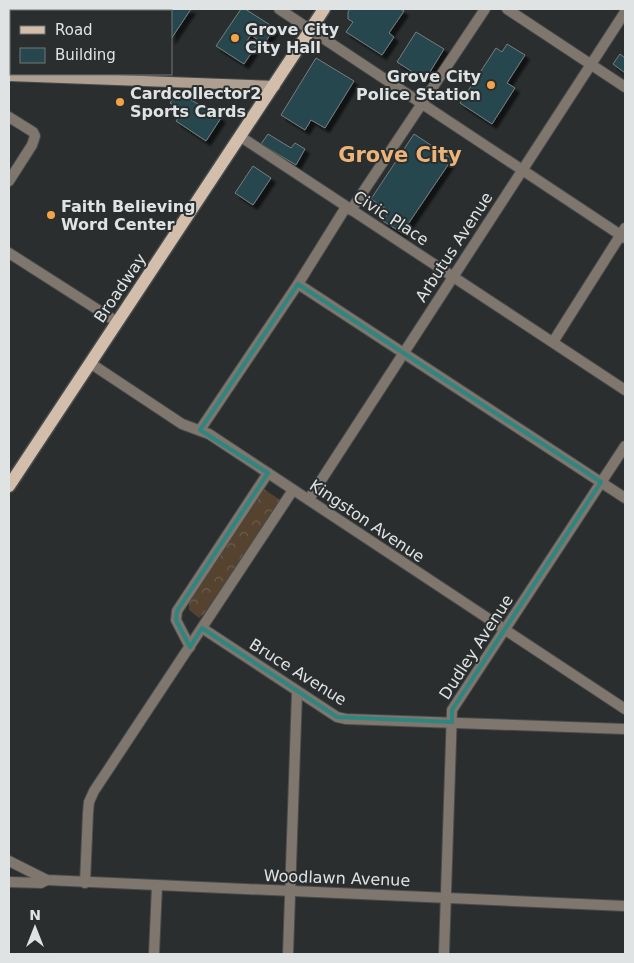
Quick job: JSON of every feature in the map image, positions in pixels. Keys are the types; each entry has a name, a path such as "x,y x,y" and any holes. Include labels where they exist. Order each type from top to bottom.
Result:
{"main road":[{"name":"Broadway","path":"11,477 90,363 324,9"},
{"path":"9,76 274,86"}],"street":[{"path":"280,9 522,170 624,234 553,342"},
{"path":"200,430 348,208 422,104 485,9"},
{"path":"507,9 625,87"},
{"name":"Arbutus Avenue","path":"309,499 625,12"},
{"path":"9,117 33,132 35,136 32,146 9,181"},
{"name":"Civic Place","path":"241,137 625,390"},
{"path":"9,253 117,322"},
{"path":"298,284 625,498"},
{"name":"Kingston Avenue","path":"90,363 182,424 209,434 625,709"},
{"name":"Dudley Avenue","path":"444,954 452,710 625,446"},
{"path":"190,648 177,622 177,611 268,473"},
{"path":"85,883 89,802 94,791 293,490"},
{"name":"Bruce Avenue","path":"202,628 337,717 346,719 625,729"},
{"path":"288,954 297,692"},
{"name":"Woodlawn Avenue","path":"9,861 47,880 85,883 625,906"},
{"name":"Woodlawn Avenue","path":"9,882 41,882 47,880"},
{"path":"154,954 157,886"}],"highlighted area":[{"path":"298,284 601,482 452,710 452,722 337,717 202,628 190,647 176,620 177,611 268,473 200,430"}],"green space":[{"path":"264,489 280,500 204,614 199,618 189,610 189,599"}],"building":[{"path":"13,9 44,10 12,10"},
{"path":"191,9 172,38 172,10 152,10"},
{"name":"Grove City City Hall","path":"241,9 245,9 275,28 264,44 251,35 247,41 256,46 244,64 216,46"},
{"path":"350,9 400,9 404,11 389,33 394,37 382,55 346,32 353,22 348,19"},
{"path":"10,14 10,44 9,43"},
{"path":"416,32 444,49 425,80 397,62"},
{"name":"Grove City Police Station","path":"507,44 525,55 507,83 515,88 492,124 460,103 496,48 502,52"},
{"path":"620,54 625,58 625,73 613,64"},
{"path":"316,58 354,81 325,128 311,120 305,130 281,115"},
{"path":"176,94 183,95 221,118 206,141 176,121 183,111 170,103"},
{"path":"268,134 291,148 295,143 305,149 296,165 261,144"},
{"path":"414,134 452,159 402,233 383,221 389,211 371,199"},
{"path":"253,166 271,178 253,205 235,193"}],"place":[{"name":"Grove City City Hall","path":"235,38"},
{"name":"Grove City Police Station","path":"491,85"},
{"name":"Cardcollector2 Sports Cards","path":"120,102"},
{"name":"Faith Believing Word Center","path":"51,215"}],"district":[{"name":"Grove City","path":"400,155"}]}
